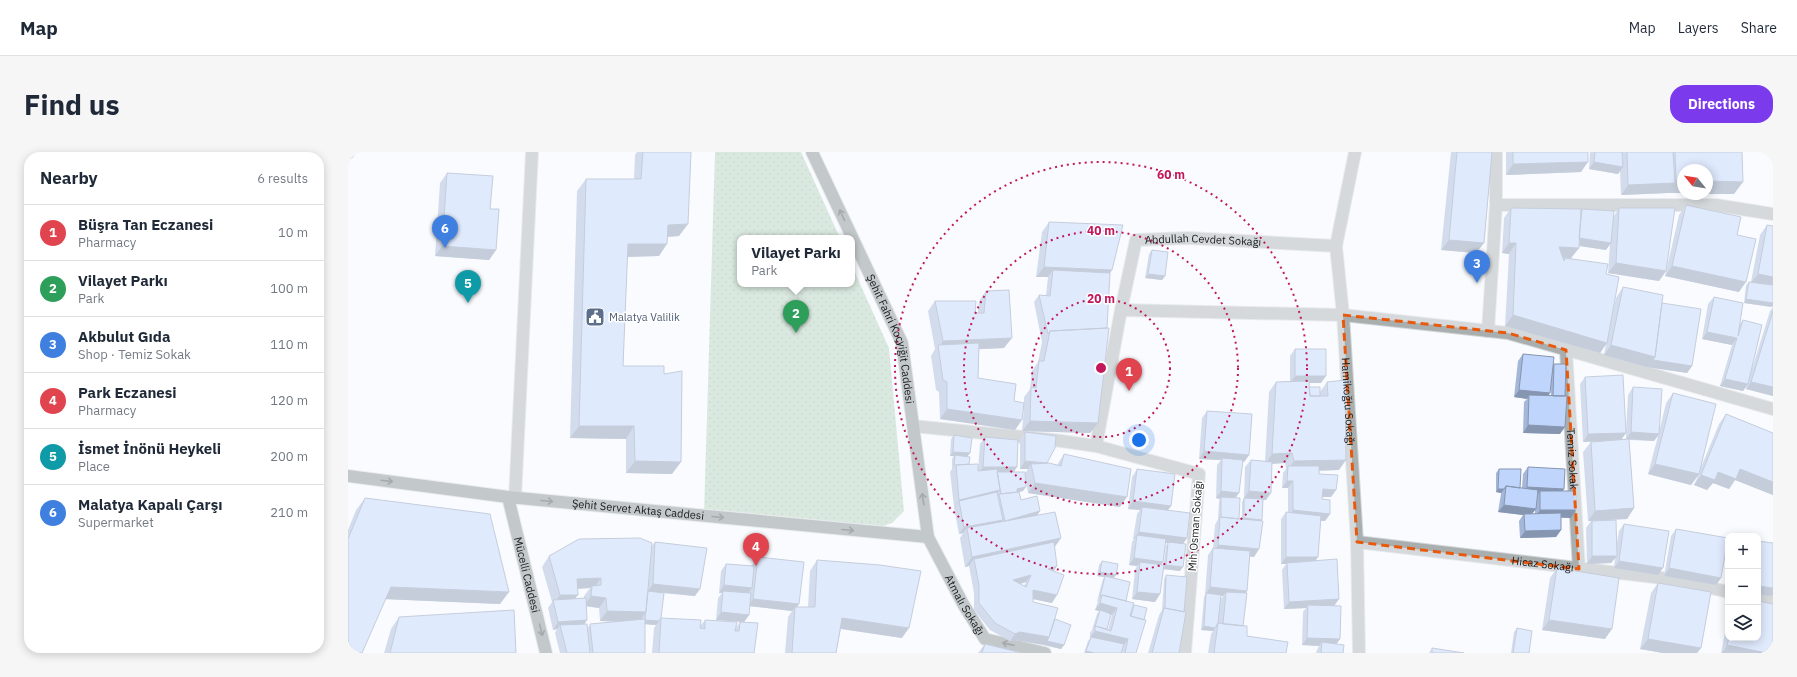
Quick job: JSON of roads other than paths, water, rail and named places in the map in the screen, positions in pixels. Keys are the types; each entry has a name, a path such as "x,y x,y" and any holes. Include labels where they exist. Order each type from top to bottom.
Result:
{"main road":[{"name":"Şehit Fahri Koçyiğit Caddesi","path":"812,152 851,235"},
{"name":"Şehit Fahri Koçyiğit Caddesi","path":"855,243 902,343 928,537"},
{"name":"Şehit Servet Aktaş Caddesi","path":"348,476 512,497 928,537"},
{"name":"Mücelli Caddesi","path":"512,497 546,653"},
{"name":"Atmalı Sokağı","path":"928,537 963,604 985,639 1046,653"}],"street":[{"path":"512,497 532,152"},
{"name":"Hamikoğlu Sokağı","path":"1356,152 1336,246 1343,315 1356,542 1359,653"},
{"path":"1488,331 1496,205 1496,152"},
{"path":"1496,205 1716,204 1773,214"},
{"name":"Abdullah Cevdet Sokağı","path":"1096,446 1121,310 1136,240 1188,238 1336,246"},
{"path":"1121,310 1343,315 1508,333 1773,409"},
{"name":"Temiz Sokak","path":"1566,350 1579,568"},
{"name":"Mıh Osman Sokağı","path":"913,426 1054,440 1096,446 1199,474 1185,653"},
{"name":"Hicaz Sokağı","path":"1356,542 1679,580 1725,591"},
{"path":"1761,599 1773,602"}],"place":[{"name":"Malatya Kapalı Çarşı","path":"445,248"},
{"name":"Akbulut Gıda","path":"1477,283"},
{"name":"İsmet İnönü Heykeli","path":"468,303"},
{"name":"Malatya Valilik","path":"595,317"},
{"name":"Vilayet Parkı","path":"796,333"},
{"name":"Büşra Tan Eczanesi","path":"1129,391"},
{"name":"Park Eczanesi","path":"756,566"}]}
